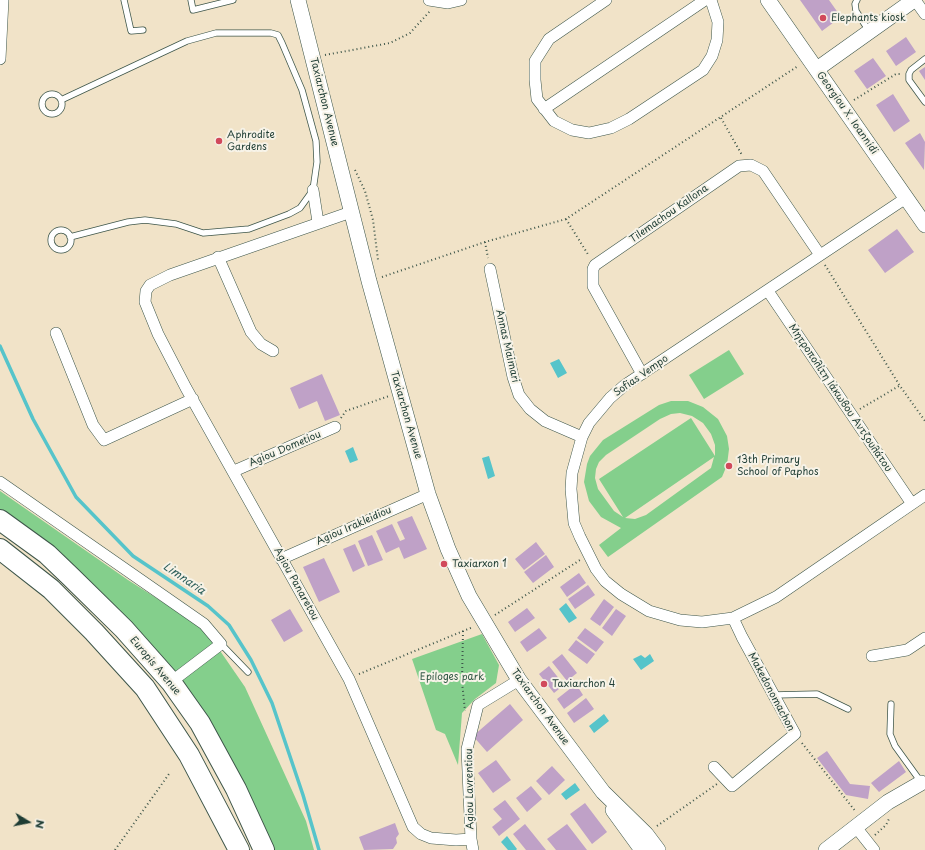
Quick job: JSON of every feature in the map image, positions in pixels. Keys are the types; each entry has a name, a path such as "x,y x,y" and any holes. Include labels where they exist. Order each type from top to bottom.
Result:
{"highway":[{"name":"Europis Avenue","path":"0,520 46,554 71,577 124,629 171,682 200,723 236,789 264,850"},
{"path":"0,549 51,589 94,632 145,688 189,755 239,850"}],"main road":[{"name":"Taxiarchon Avenue","path":"298,0 351,212 375,279 400,392 428,494 448,549 469,596 519,680 603,792 646,834 658,850"},
{"name":"Georgiou X. Ioannidi","path":"768,0 925,226"},
{"path":"813,64 869,32 914,0"},
{"path":"840,850 866,833 888,802 923,781"},
{"name":"Taxiarchon Avenue","path":"603,792 610,806 642,850"},
{"path":"826,850 866,833"}],"street":[{"path":"0,59 3,0"},
{"path":"434,1 448,4 461,0"},
{"path":"606,0 549,39 536,60 535,80 538,99 554,121 572,130 590,133 611,128 663,97 703,70 712,56 717,40 718,22 711,0"},
{"path":"544,109 705,0"},
{"path":"914,0 925,14"},
{"path":"748,165 763,171 820,255"},
{"name":"Tilemachou Kallona","path":"595,265 739,166 748,165"},
{"path":"313,190 318,222"},
{"name":"Sofias Vempo","path":"906,198 642,374 610,398 589,423 582,437 572,472 571,489 574,523 588,555 605,581 621,594 649,611 665,616 702,622 733,618 776,597 925,495"},
{"path":"273,351 261,344 251,332 218,257 351,212"},
{"name":"Agiou Panaretou","path":"218,257 170,275 150,285 146,291 144,302 158,334 193,399 349,679 414,827 421,834 431,838 456,840 471,839"},
{"path":"595,265 592,274 593,286 642,374"},
{"name":"Annas Maimari","path":"490,269 513,377 519,395 530,409 545,421 582,437"},
{"name":"Μητροπολίτη Ιάκωβου Αντζουλάτου","path":"768,291 912,504"},
{"path":"56,333 93,425 104,440 193,399"},
{"name":"Agiou Dometiou","path":"234,471 335,427"},
{"path":"0,482 204,624 222,644 171,682"},
{"name":"Agiou Irakleidiou","path":"281,559 428,494"},
{"name":"Makedonomachon","path":"724,778 732,786 795,734 733,618"},
{"path":"872,656 907,650 925,638"},
{"name":"Agiou Lavrentiou","path":"473,850 471,839 467,749 478,705 519,680"},
{"path":"714,767 724,778"}],"lane":[{"path":"124,0 130,31 143,30"},
{"path":"191,0 193,10 233,0"},
{"path":"857,0 855,4 856,11 869,32"},
{"path":"61,100 187,41 216,33 271,32 278,35 292,64 316,141 317,162 313,190 307,202 289,214 249,228 203,234 176,224 145,220 128,222 70,237"},
{"path":"925,59 911,70 909,74 909,80 925,102"},
{"path":"222,644 248,672"},
{"path":"773,695 817,694 848,709"},
{"path":"892,704 890,734 895,746 923,781"}],"path":[{"path":"325,55 390,43 410,33 434,1"},
{"path":"323,48 327,63"},
{"path":"375,279 485,242 566,219 720,118 813,64"},
{"path":"843,107 896,74 909,74"},
{"path":"720,118 748,165"},
{"path":"354,168 365,191 371,213 379,263"},
{"path":"566,219 595,265"},
{"path":"485,242 490,269"},
{"path":"820,255 900,386 925,421"},
{"path":"375,279 380,270"},
{"path":"852,414 900,386"},
{"path":"335,427 346,411 400,392"},
{"path":"463,631 462,682 464,712"},
{"path":"795,734 866,833 886,826 889,818"},
{"path":"115,850 169,774"},
{"path":"646,834 724,778"}],"green space":[{"path":"729,350 744,374 704,399 689,375"},
{"path":"671,401 688,401 703,407 718,419 727,436 729,449 727,465 722,477 608,557 599,545 621,528 601,517 589,501 584,482 587,464 590,456 603,440 659,405","holes":["680,413 692,416 703,423 711,434 715,445 715,456 691,418 599,479 623,517 614,511 598,489 595,478 596,469 599,462 606,455 660,419 671,414","714,457 711,468 646,515 635,519 625,518"]},
{"path":"0,491 128,580 205,629 245,687 306,821 314,850 275,850 261,818 197,706 0,519"},
{"name":"Epiloges park","path":"482,634 499,665 496,683 475,699 462,713 458,765 445,734 436,730 412,659"}],"water":[{"path":"559,359 567,373 558,378 550,363"},
{"path":"353,447 358,460 350,463 345,451"},
{"path":"489,456 495,476 488,479 482,458"},
{"path":"566,603 577,618 569,623 559,609"},
{"path":"650,654 654,661 641,670 633,659 641,655 645,658"},
{"path":"604,714 609,721 594,733 589,726"},
{"path":"575,783 580,790 566,800 561,794"},
{"path":"507,836 517,849 516,850 508,850 501,842"}],"building":[{"path":"800,0 829,0 841,17 822,31"},
{"path":"906,37 916,52 896,66 886,51"},
{"path":"873,58 886,76 867,89 854,71"},
{"path":"925,67 925,80 919,71"},
{"path":"893,94 910,121 894,132 876,105"},
{"path":"920,133 925,142 924,170 905,143"},
{"path":"897,229 914,252 885,273 868,250"},
{"path":"322,374 340,415 325,421 317,401 299,409 290,388"},
{"path":"412,516 427,549 404,559 399,547 386,553 376,531 392,524 400,541 405,539 397,522"},
{"path":"372,535 383,560 368,566 358,541"},
{"path":"536,542 545,554 524,570 515,559"},
{"path":"355,544 365,566 353,572 343,549"},
{"path":"546,555 554,567 533,583 524,572"},
{"path":"324,558 340,592 319,602 303,567"},
{"path":"579,573 586,583 567,597 560,587"},
{"path":"588,585 595,595 575,609 568,599"},
{"path":"604,599 614,607 600,626 590,619"},
{"path":"527,608 535,618 515,632 508,622"},
{"path":"290,609 303,631 284,642 271,620"},
{"path":"616,609 626,616 612,636 602,628"},
{"path":"539,628 547,638 527,652 520,642"},
{"path":"585,628 604,642 596,652 577,638"},
{"path":"576,640 595,654 587,664 568,650"},
{"path":"562,654 577,673 567,681 552,662"},
{"path":"549,666 564,685 554,693 539,674"},
{"path":"576,684 583,695 564,709 557,699"},
{"path":"586,698 594,709 574,723 567,713"},
{"path":"510,704 523,720 487,752 473,736"},
{"path":"827,751 850,784 870,786 868,799 846,795 817,758"},
{"path":"496,760 511,780 493,793 478,773"},
{"path":"899,761 906,772 879,792 871,783"},
{"path":"552,766 565,780 549,795 536,781"},
{"path":"531,786 542,799 527,812 516,798"},
{"path":"505,800 520,819 499,836 492,827 502,819 493,809"},
{"path":"585,803 607,832 592,844 570,814"},
{"path":"395,823 399,834 396,838 397,843 393,849 364,850 359,837"},
{"path":"525,824 546,850 526,850 513,834"},
{"path":"567,824 587,850 556,850 547,839"}],"waterway":[{"name":"Limnaria","path":"0,346 33,419 76,497 133,556 208,606 229,625 251,660 272,703 303,795 319,850"}],"place":[{"name":"Elephants kiosk","path":"823,18"},
{"name":"Aphrodite Gardens","path":"219,141"},
{"name":"13th Primary School of Paphos","path":"729,466"},
{"name":"Taxiarxon 1","path":"444,564"},
{"name":"Taxiarchon 4","path":"544,684"}]}
